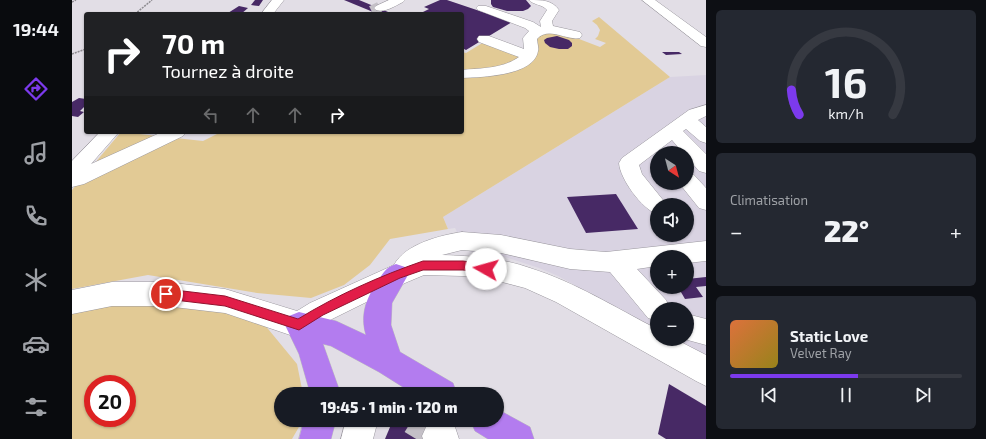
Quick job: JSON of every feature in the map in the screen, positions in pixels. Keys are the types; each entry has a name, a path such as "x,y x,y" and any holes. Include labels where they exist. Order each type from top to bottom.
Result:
{"highway":[{"path":"389,362 377,325 379,302 396,275"},
{"path":"299,325 336,334 389,362 430,387"},
{"path":"299,325 312,352 323,387"},
{"path":"315,439 318,427"},
{"path":"498,427 518,439"}],"street":[{"path":"269,12 278,0"},
{"path":"373,11 399,0"},
{"path":"535,0 548,4 553,10 546,21 543,31"},
{"path":"648,0 706,42"},
{"path":"482,8 529,24 543,31"},
{"path":"464,74 507,69 521,63 529,56 532,48 530,38 543,31 559,30 575,35"},
{"path":"484,39 529,56"},
{"path":"661,146 680,125 700,112 706,110"},
{"path":"680,125 706,137"},
{"path":"680,125 706,166"},
{"path":"72,173 108,134"},
{"path":"72,180 173,134"},
{"path":"650,152 632,160 629,167 632,176 650,198"},
{"path":"694,188 706,202"},
{"path":"396,275 424,253 444,244 462,241 501,244 570,259 616,262 694,246"},
{"path":"616,262 651,302"},
{"path":"72,302 112,294 166,294 225,301 299,325 320,312 396,275 423,265 463,266 498,270 529,278 565,294 706,371"},
{"path":"694,329 706,332"},
{"path":"357,439 360,427"}],"path":[{"path":"72,2 76,0"},
{"path":"137,12 152,0"},
{"path":"72,54 84,50"}],"shaded area":[{"path":"599,17 670,77 443,217 448,229 390,239 370,265 344,285 311,298 257,293 148,275 72,289 72,190 119,134 139,134 203,141 217,134 464,134 464,76 507,72 542,33 566,34 600,47 606,43 595,39 600,30 592,21"},
{"path":"484,42 519,58 504,67 464,71 464,52 466,53"},
{"path":"706,75 706,357 686,346 694,346 694,302 650,302 650,326 558,276 539,268 502,256 467,251 455,228 448,229 443,217 670,77"},
{"path":"139,300 195,304 264,324 297,364 302,387 274,387 274,427 299,427 292,439 72,439 72,310"}],"building":[{"path":"255,0 263,0 259,6 251,5"},
{"path":"344,0 359,0 388,12 373,12"},
{"path":"440,0 447,0 512,22 466,50 464,49 464,12 423,12 429,9 424,7"},
{"path":"491,0 526,0 531,6 523,11 507,11 493,7"},
{"path":"239,6 248,8 243,12 230,12"},
{"path":"557,36 569,40 572,43 572,46 568,49 559,49 550,47 545,43 544,40 547,38"},
{"path":"662,52 679,52 682,54 666,55"},
{"path":"79,98 84,99 84,107 80,111 84,112 78,117 72,116 72,102"},
{"path":"616,194 638,229 586,233 567,197"},
{"path":"706,277 706,286 696,287 703,297 685,299 682,294 694,294 694,278"},
{"path":"669,384 706,406 706,439 666,439 658,434"},
{"path":"390,427 442,427 437,439 385,439"}],"tunnel":[{"path":"372,12 380,8"},
{"path":"423,427 438,436"}],"route":[{"path":"166,294 225,301 299,325 320,312 396,275 423,265 463,266 486,269"}]}
